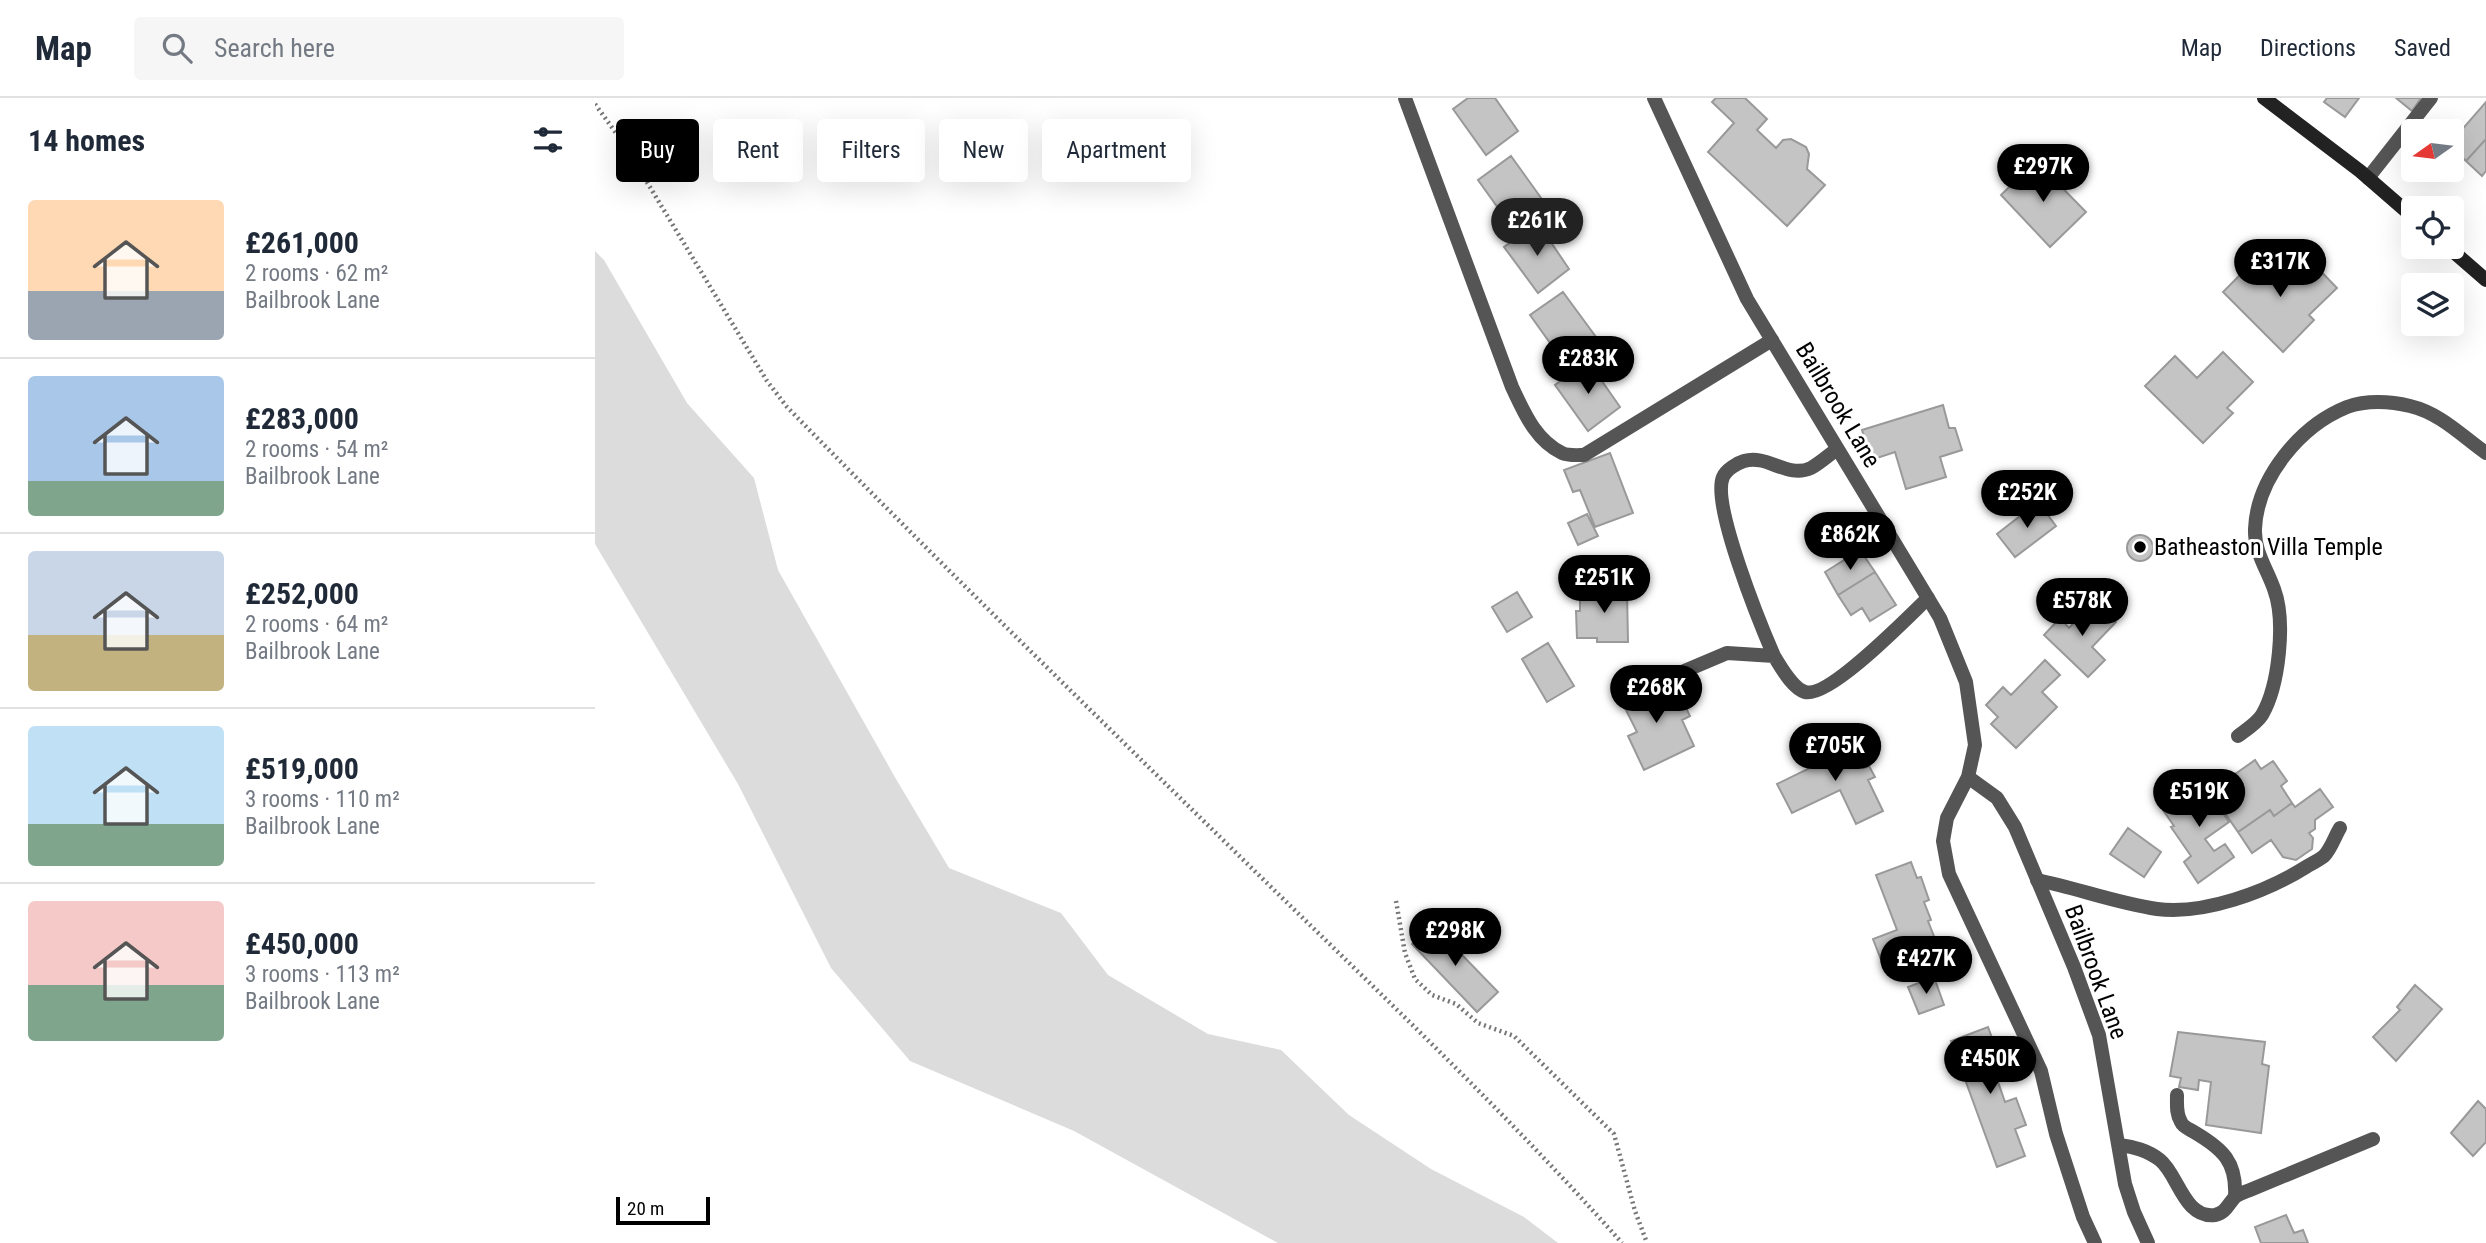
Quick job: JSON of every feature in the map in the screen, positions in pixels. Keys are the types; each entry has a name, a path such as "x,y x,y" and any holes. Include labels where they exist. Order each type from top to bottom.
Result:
{"street":[{"path":"1405,98 1512,387 1529,423 1543,439 1564,454 1584,455 1772,340"},
{"name":"Bailbrook Lane","path":"1654,98 1747,299 1940,618 1966,682 1975,745 1968,778 1947,818 1943,841 1949,874 2042,1071 2056,1134 2083,1217 2095,1243"},
{"path":"2264,98 2401,207"},
{"path":"2368,178 2431,98"},
{"path":"2464,259 2483,273"},
{"path":"2238,736 2262,716 2278,658 2279,611 2275,591 2257,550 2255,529 2259,505 2269,478 2288,451 2321,421 2348,407 2379,401 2410,405 2432,414 2486,453"},
{"path":"1837,449 1812,467 1801,470 1784,470 1762,459 1743,461 1733,466 1723,477 1723,507 1750,602 1774,656 1804,692 1825,688 1864,659 1928,598"},
{"path":"1675,675 1727,653 1774,656"},
{"name":"Bailbrook Lane","path":"1968,778 1997,797 2015,827 2074,967 2099,1035 2125,1184 2133,1212 2148,1243"},
{"path":"2037,880 2116,901 2160,909 2193,908 2241,897 2289,878 2324,856 2340,828"},
{"path":"2119,1145 2140,1148 2162,1161 2185,1197 2200,1213 2215,1214 2227,1209 2235,1197 2236,1184 2232,1167 2223,1151 2182,1125 2176,1111 2177,1095"},
{"path":"2235,1197 2373,1139"}],"path":[{"path":"595,104 624,144 767,381 787,407 950,573 1409,1021 1567,1181 1622,1243"},
{"path":"1396,901 1405,953 1415,979 1432,995 1456,1004 1478,1023 1514,1035 1614,1134 1635,1211 1647,1243"}],"shaded area":[{"path":"595,251 604,260 687,403 754,478 778,570 949,868 1061,913 1108,975 1208,1034 1281,1050 1349,1115 1431,1169 1524,1217 1558,1243 1278,1243 1074,1131 910,1061 831,968 738,784 595,544"}],"building":[{"path":"1468,98 1495,98 1518,131 1486,155 1453,109"},
{"path":"1716,98 1745,98 1767,119 1757,130 1776,148 1783,140 1791,139 1806,147 1809,154 1807,169 1825,185 1787,226 1708,152 1734,123 1712,102"},
{"path":"2327,98 2359,98 2345,117 2324,102"},
{"path":"2396,98 2421,98 2412,111"},
{"path":"2486,102 2486,139 2466,161 2464,159 2464,127"},
{"path":"2486,139 2486,171 2482,176 2466,161"},
{"path":"1511,156 1544,202 1511,226 1478,180"},
{"path":"2036,161 2086,212 2050,247 2001,195"},
{"path":"1538,223 1569,269 1538,293 1504,247"},
{"path":"2259,256 2285,282 2309,259 2337,288 2309,315 2314,320 2283,352 2223,292"},
{"path":"1563,292 1596,337 1563,361 1530,315"},
{"path":"2223,352 2253,382 2227,408 2233,413 2203,443 2145,386 2175,356 2197,378"},
{"path":"1588,361 1620,407 1588,431 1555,385"},
{"path":"1943,405 1949,428 1955,428 1962,450 1940,457 1946,477 1906,489 1895,452 1871,460 1862,430"},
{"path":"1610,453 1633,513 1595,527 1580,490 1573,492 1564,470"},
{"path":"2038,502 2056,526 2015,557 1997,534"},
{"path":"1587,514 1598,536 1578,545 1568,523"},
{"name":"Batheaston Villa Temple","path":"2140,535 2149,539 2153,548 2149,557 2140,561 2131,557 2127,548 2131,539"},
{"path":"1860,550 1875,572 1838,595 1825,572"},
{"path":"1875,572 1896,605 1870,621 1862,608 1851,615 1838,595"},
{"path":"1615,583 1627,592 1628,642 1597,642 1597,638 1577,638 1576,611 1580,611 1580,599 1597,598 1597,584"},
{"path":"1517,592 1532,617 1507,632 1492,607"},
{"path":"2094,601 2116,622 2092,647 2105,660 2088,677 2044,635 2060,618 2069,628"},
{"path":"1548,643 1574,686 1547,702 1522,659"},
{"path":"2045,660 2060,675 2042,692 2057,707 2016,748 1991,724 1998,717 1986,705 2003,687 2011,695"},
{"path":"1642,680 1652,702 1677,690 1690,716 1682,720 1694,746 1644,770 1628,736 1637,732 1617,692"},
{"path":"1850,738 1864,768 1869,766 1875,777 1868,780 1883,811 1856,824 1840,790 1792,813 1777,784 1820,763 1821,767 1827,764 1821,752"},
{"path":"2255,760 2261,769 2273,761 2287,781 2281,786 2292,803 2274,816 2270,810 2238,832 2216,800 2237,785 2231,777"},
{"path":"2208,779 2219,795 2213,799 2229,822 2205,839 2214,851 2225,844 2234,857 2198,883 2184,862 2191,856 2163,810 2164,804 2175,797 2181,799"},
{"path":"2320,789 2333,807 2315,820 2315,829 2309,833 2313,838 2312,849 2296,860 2283,857 2271,840 2252,853 2238,832 2270,810 2274,816 2292,803 2295,807"},
{"path":"2128,828 2161,852 2144,877 2110,854"},
{"path":"1911,862 1917,878 1921,877 1929,900 1924,902 1939,949 1885,970 1873,939 1897,930 1876,875"},
{"path":"1432,924 1498,992 1477,1012 1412,944"},
{"path":"1934,977 1944,1005 1919,1014 1908,987"},
{"path":"2415,985 2442,1009 2396,1061 2373,1037 2400,1010 2397,1007"},
{"path":"1988,1027 1998,1054 1990,1056 1994,1068 1998,1066 2002,1078 1997,1079 2005,1102 2016,1098 2026,1125 2015,1129 2025,1156 1997,1167 1951,1041"},
{"path":"2178,1032 2265,1042 2262,1064 2269,1066 2261,1133 2206,1125 2211,1082 2199,1080 2198,1090 2179,1087 2181,1078 2170,1076"},
{"path":"2478,1101 2486,1109 2486,1142 2473,1156 2451,1133"},
{"path":"2286,1215 2294,1233 2303,1230 2308,1243 2261,1243 2255,1227"}],"place":[{"name":"Batheaston Villa Temple","path":"2140,547"}]}
